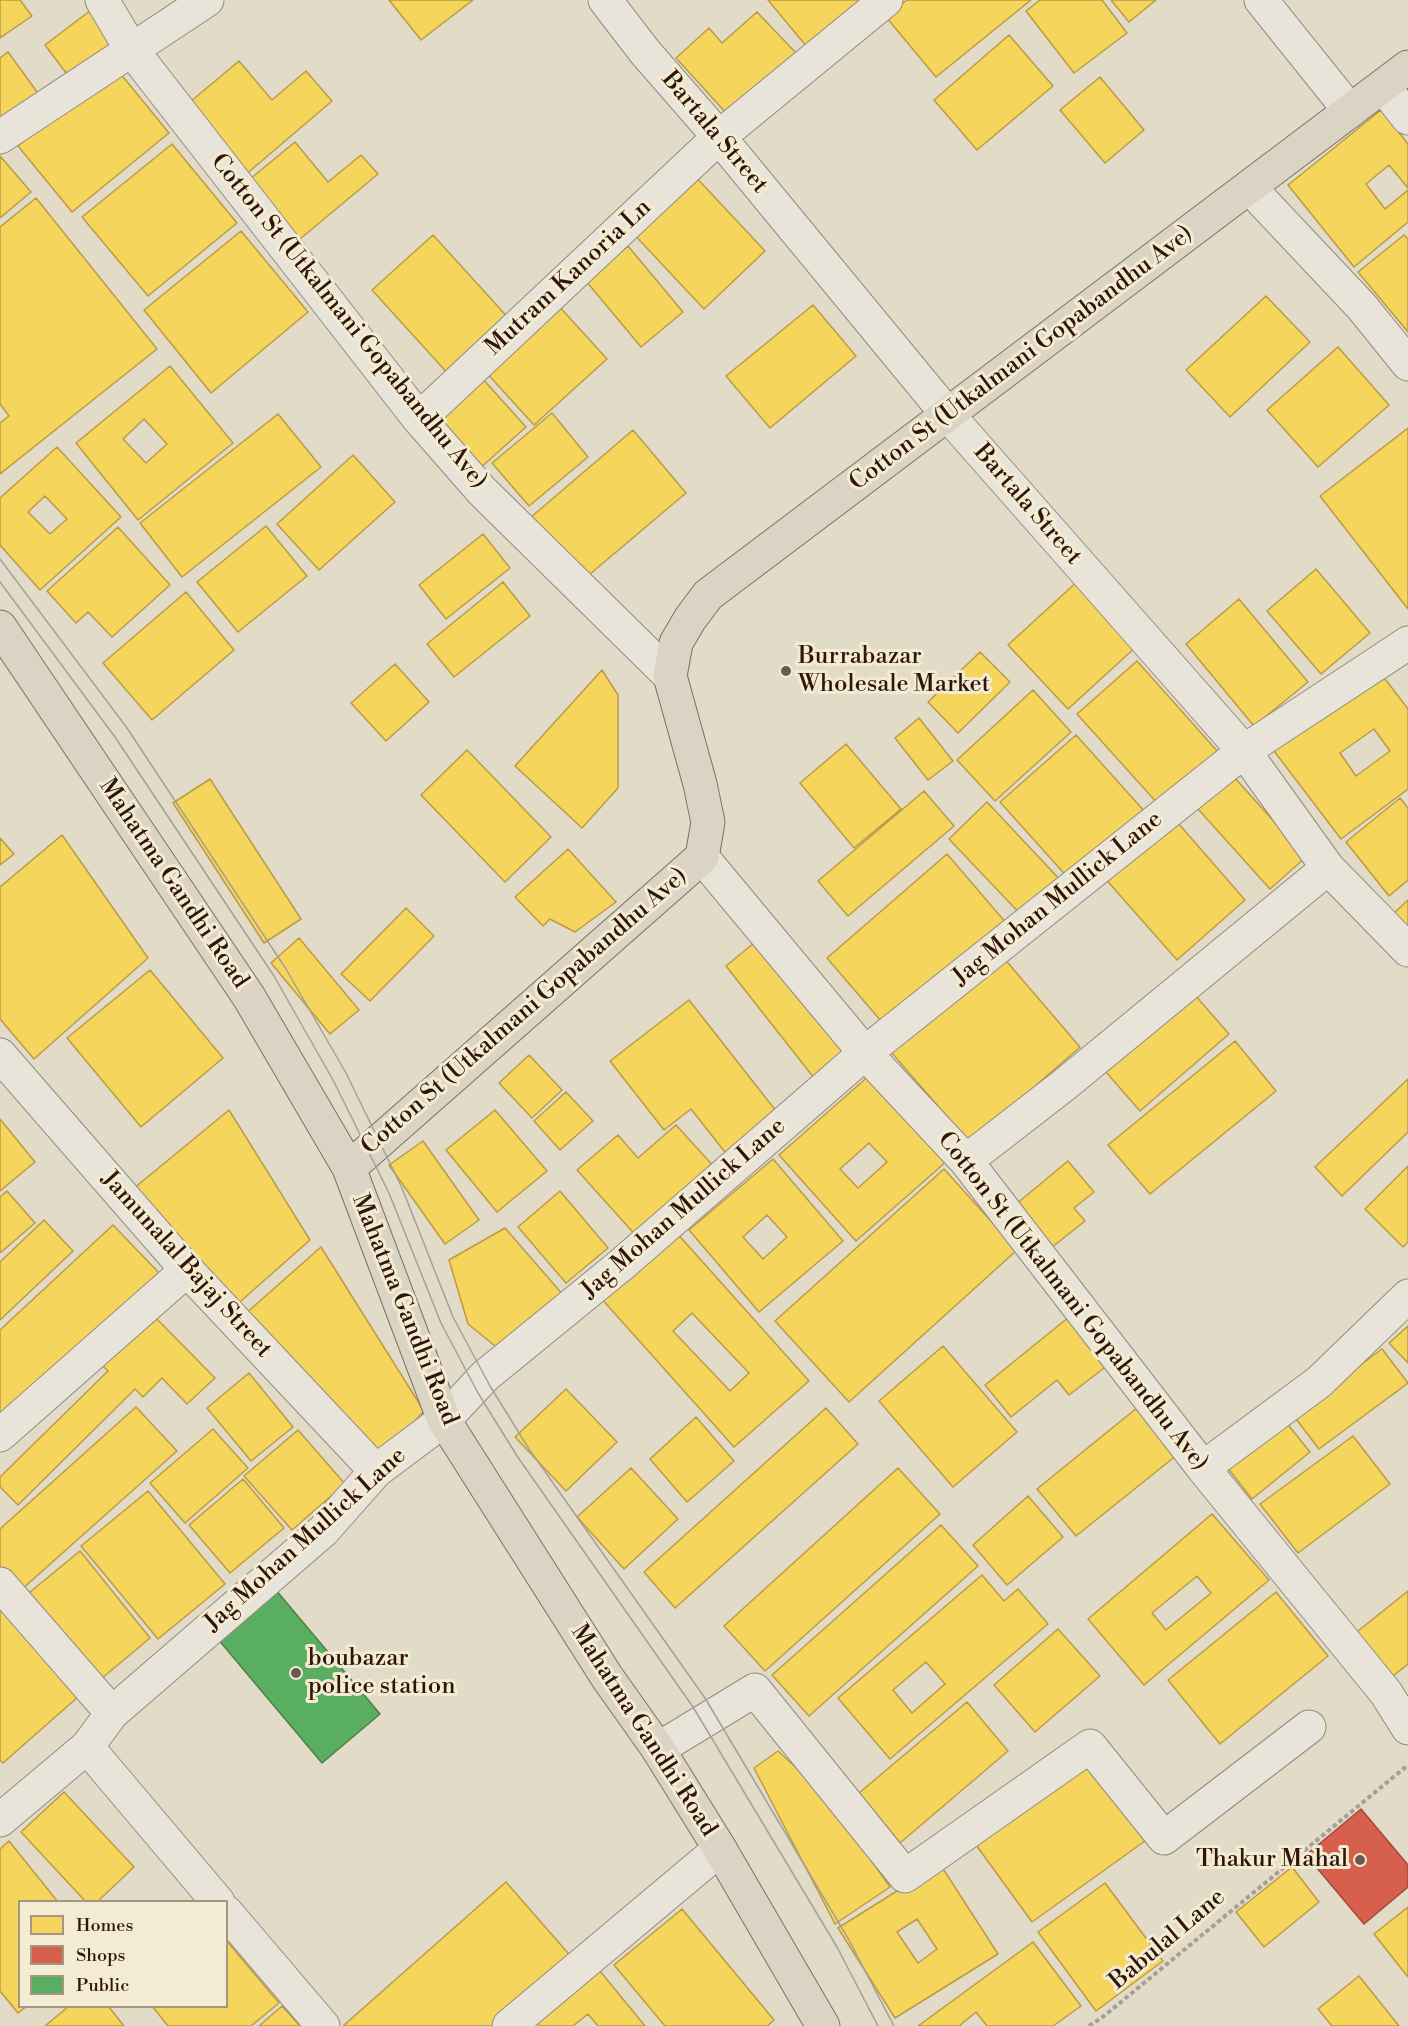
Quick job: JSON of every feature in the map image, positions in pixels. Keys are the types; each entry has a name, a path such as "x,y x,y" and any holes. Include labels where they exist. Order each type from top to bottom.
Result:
{"main road":[{"name":"Cotton St (Utkalmani Gopabandhu Ave)","path":"349,1168 702,857 708,822 700,784 670,676 676,644 690,619 708,595 1396,76"},
{"name":"Mahatma Gandhi Road","path":"0,627 249,996 349,1168 444,1420 607,1677 658,1749 720,1849 823,2026"}],"street":[{"name":"Cotton St (Utkalmani Gopabandhu Ave)","path":"102,0 131,49 419,419 482,491 670,676"},
{"path":"0,137 207,0"},
{"name":"Bartala Street","path":"605,0 645,52 719,137 948,415 1244,751 1328,867 1408,950"},
{"name":"Mutram Kanoria Ln","path":"419,419 719,137 886,0"},
{"path":"1261,0 1350,111"},
{"path":"1396,76 1408,118"},
{"path":"1249,187 1362,307 1408,364"},
{"name":"Jag Mohan Mullick Lane","path":"0,1820 87,1747 112,1713 323,1531 376,1471 444,1420 485,1376 621,1265 865,1053 1244,751 1408,643"},
{"name":"Cotton St (Utkalmani Gopabandhu Ave)","path":"702,857 865,1053 966,1161 1203,1468 1397,1684 1408,1728"},
{"path":"966,1161 1064,1085 1328,867"},
{"name":"Jamunalal Bajaj Street","path":"0,1055 187,1270 376,1471"},
{"path":"0,1435 187,1270"},
{"path":"1203,1468 1320,1382 1408,1296"},
{"path":"0,1584 112,1713"},
{"path":"658,1749 755,1690 905,1876 1090,1746 1164,1838 1309,1727"},
{"path":"87,1747 216,1900"},
{"path":"509,2026 720,1849"},
{"path":"228,1914 323,2026"}],"path":[{"name":"Babulal Lane","path":"1089,2026 1408,1765"}],"building: Homes":[{"path":"0,0 20,0 32,16 0,38"},
{"path":"389,0 473,0 421,40"},
{"path":"768,0 863,0 807,47"},
{"path":"907,0 1031,0 936,77 886,17"},
{"path":"1040,0 1102,0 1127,33 1074,73 1026,11"},
{"path":"1111,0 1156,0 1129,22"},
{"path":"91,10 119,48 73,82 45,45"},
{"path":"757,12 796,53 728,115 676,58 709,28 722,43"},
{"path":"1009,35 1053,86 977,150 934,100"},
{"path":"8,52 43,100 0,131 0,58"},
{"path":"239,61 272,100 306,71 332,101 244,176 184,107"},
{"path":"115,67 169,133 72,212 18,146"},
{"path":"1100,77 1144,130 1105,163 1060,110"},
{"path":"1381,110 1408,144 1408,188 1389,165 1366,184 1385,209 1408,190 1408,222 1354,267 1288,185"},
{"path":"295,142 328,182 361,155 378,174 294,244 244,184"},
{"path":"172,144 237,223 148,296 82,217"},
{"path":"0,156 31,192 0,218"},
{"path":"691,172 765,251 704,309 629,229"},
{"path":"36,198 157,349 0,474 0,423 9,416 0,404 0,227"},
{"path":"241,231 308,312 211,393 144,310"},
{"path":"433,235 512,322 451,377 372,290"},
{"path":"1404,235 1408,239 1408,332 1358,272"},
{"path":"628,246 683,312 641,347 586,281"},
{"path":"1266,296 1310,342 1230,417 1186,370"},
{"path":"557,304 607,359 534,425 484,370"},
{"path":"813,305 856,356 770,428 726,376"},
{"path":"1338,347 1389,405 1318,467 1267,410"},
{"path":"170,366 233,443 138,520 76,443","holes":["144,419 167,444 146,463 123,439"]},
{"path":"481,377 526,427 478,470 433,421"},
{"path":"552,413 588,457 529,506 492,463"},
{"path":"278,414 321,467 182,577 140,523"},
{"path":"1408,428 1408,609 1320,496"},
{"path":"633,430 686,493 583,580 530,518"},
{"path":"57,447 121,517 40,590 0,545 0,498","holes":["45,496 67,519 50,534 28,512"]},
{"path":"353,455 395,502 319,570 277,524"},
{"path":"266,526 307,576 238,632 197,582"},
{"path":"118,527 170,585 112,637 88,612 76,623 47,591"},
{"path":"483,534 510,568 446,619 419,585"},
{"path":"1316,569 1370,633 1321,674 1267,611"},
{"path":"1079,580 1138,645 1068,709 1008,645"},
{"path":"503,582 530,616 454,677 427,644"},
{"path":"186,592 234,650 152,720 103,663"},
{"path":"1239,599 1308,682 1254,726 1186,644"},
{"path":"980,652 1010,682 958,733 928,702"},
{"path":"1137,661 1218,752 1159,805 1077,714"},
{"path":"395,664 429,702 386,741 351,703"},
{"path":"1376,667 1408,709 1408,789 1341,839 1271,747","holes":["1374,729 1390,751 1356,776 1340,753"]},
{"path":"602,670 618,695 618,788 582,828 515,766"},
{"path":"1033,690 1071,732 995,801 957,760"},
{"path":"919,718 953,761 928,780 895,738"},
{"path":"1076,735 1146,813 1071,881 1000,802"},
{"path":"846,744 901,809 854,848 800,783"},
{"path":"467,750 551,837 505,882 421,795"},
{"path":"1234,777 1306,857 1270,889 1198,809"},
{"path":"210,779 301,919 264,943 173,803"},
{"path":"924,791 954,826 848,916 818,881"},
{"path":"1400,798 1408,808 1408,880 1389,896 1346,842"},
{"path":"987,802 1064,884 1026,920 949,839"},
{"path":"1172,816 1245,900 1177,960 1103,876"},
{"path":"62,835 148,958 34,1059 0,1019 0,887"},
{"path":"0,838 14,854 0,865"},
{"path":"568,849 616,902 575,932 550,919 543,926 515,897"},
{"path":"947,854 1007,924 887,1028 827,958"},
{"path":"1408,900 1408,934 1391,916"},
{"path":"406,908 434,936 370,1001 341,974"},
{"path":"299,938 359,1010 330,1034 271,963"},
{"path":"760,938 849,1051 814,1078 726,966"},
{"path":"1002,956 1080,1047 970,1143 891,1052"},
{"path":"150,970 223,1058 141,1127 67,1038"},
{"path":"1194,994 1229,1034 1140,1111 1106,1072"},
{"path":"689,1000 780,1116 728,1156 691,1109 664,1130 610,1061"},
{"path":"1235,1041 1276,1091 1150,1194 1108,1145"},
{"path":"529,1055 562,1090 532,1118 499,1083"},
{"path":"872,1073 948,1160 856,1241 779,1155","holes":["869,1143 887,1162 858,1188 840,1169"]},
{"path":"1408,1079 1408,1132 1342,1196 1315,1167"},
{"path":"566,1092 593,1121 560,1150 534,1121"},
{"path":"229,1110 310,1240 233,1308 133,1189"},
{"path":"495,1110 547,1171 497,1212 446,1150"},
{"path":"0,1119 35,1162 0,1191"},
{"path":"676,1125 717,1170 639,1239 577,1170 618,1135 638,1158"},
{"path":"423,1141 479,1220 445,1244 389,1165"},
{"path":"773,1159 843,1241 759,1312 689,1230","holes":["767,1215 787,1237 763,1259 743,1237"]},
{"path":"1068,1161 1094,1192 1074,1208 1085,1221 1051,1248 1015,1205"},
{"path":"1408,1166 1408,1242 1403,1247 1365,1209"},
{"path":"944,1169 1017,1250 849,1402 775,1321"},
{"path":"7,1191 35,1223 0,1253 0,1197"},
{"path":"560,1191 608,1248 566,1283 518,1227"},
{"path":"44,1220 73,1251 0,1320 0,1262"},
{"path":"113,1225 161,1275 0,1426 0,1330"},
{"path":"505,1228 564,1296 500,1350 468,1324 449,1260"},
{"path":"675,1231 809,1381 734,1447 600,1297","holes":["692,1313 749,1373 730,1391 673,1331"]},
{"path":"321,1247 424,1411 377,1462 244,1315"},
{"path":"152,1314 215,1378 187,1404 162,1378 143,1397 135,1389 18,1505 0,1487 0,1477 108,1371 101,1364"},
{"path":"1069,1317 1108,1365 1069,1395 1057,1380 1011,1417 985,1385"},
{"path":"1408,1326 1408,1363 1389,1343"},
{"path":"943,1346 1017,1432 953,1487 879,1401"},
{"path":"1382,1349 1408,1383 1319,1449 1293,1415"},
{"path":"249,1373 293,1427 251,1461 207,1408"},
{"path":"566,1389 617,1442 566,1491 515,1437"},
{"path":"1143,1403 1182,1451 1076,1536 1037,1489"},
{"path":"136,1407 177,1451 21,1590 0,1567 0,1529"},
{"path":"826,1408 858,1444 675,1608 644,1572"},
{"path":"1281,1416 1310,1452 1252,1499 1223,1462"},
{"path":"696,1417 734,1461 687,1502 650,1459"},
{"path":"213,1429 248,1468 185,1523 150,1483"},
{"path":"298,1430 345,1484 292,1530 244,1476"},
{"path":"1353,1436 1390,1484 1298,1553 1260,1504"},
{"path":"631,1468 678,1519 624,1569 577,1517"},
{"path":"898,1468 940,1514 765,1671 724,1626"},
{"path":"243,1479 284,1528 230,1573 189,1525"},
{"path":"148,1491 225,1584 158,1639 81,1546"},
{"path":"1028,1496 1063,1537 1007,1585 973,1545"},
{"path":"1212,1514 1269,1580 1144,1685 1088,1619","holes":["1197,1576 1211,1593 1166,1630 1152,1613"]},
{"path":"941,1525 978,1566 809,1716 772,1675"},
{"path":"80,1551 150,1638 95,1684 24,1597"},
{"path":"982,1575 1004,1601 1018,1589 1048,1624 890,1759 838,1698","holes":["926,1662 945,1684 912,1713 893,1690"]},
{"path":"0,1590 87,1689 3,1763 0,1760"},
{"path":"1408,1591 1408,1664 1388,1680 1353,1635"},
{"path":"1276,1592 1328,1656 1220,1744 1168,1680"},
{"path":"1058,1629 1100,1676 1035,1732 994,1685"},
{"path":"967,1702 1008,1751 900,1843 859,1793"},
{"path":"778,1751 824,1793 890,1887 835,1924 754,1768"},
{"path":"1083,1757 1145,1841 1032,1922 971,1838"},
{"path":"64,1792 134,1867 99,1900 84,1900 21,1832"},
{"path":"9,1841 56,1900 18,1900 18,2008 24,2008 18,2013 0,1991 0,1849"},
{"path":"940,1864 998,1954 895,2018 838,1928","holes":["917,1919 937,1949 918,1963 897,1932"]},
{"path":"1292,1867 1319,1902 1264,1947 1236,1912"},
{"path":"506,1882 574,1960 500,2026 343,2026"},
{"path":"1105,1883 1163,1961 1096,2011 1038,1932"},
{"path":"1408,1907 1408,1977 1374,1934"},
{"path":"682,1909 774,2020 767,2026 665,2026 614,1965"},
{"path":"228,1942 279,2003 251,2026 168,2026 154,2008 228,2008"},
{"path":"1033,1942 1081,2006 1053,2026 987,2026 976,2012 959,2026 918,2026"},
{"path":"591,1960 645,2026 598,2026 588,2014 573,2026 540,2026 528,2012"},
{"path":"1359,1976 1399,2026 1332,2026 1318,2009"},
{"path":"282,2006 300,2026 259,2026"},
{"path":"67,2008 110,2008 124,2026 45,2026"}],"building: Shops":[{"path":"1361,1809 1408,1865 1408,1887 1364,1924 1306,1855"}],"building: Public":[{"name":"boubazar police station","path":"270,1583 380,1714 322,1763 212,1632"}],"tram line":[{"path":"0,559 127,728 286,969 346,1073 402,1188 453,1317 490,1386 529,1449 705,1698 849,1940 894,2026"},
{"path":"0,582 115,737 274,976 333,1080 389,1193 441,1323 478,1393 517,1456 693,1707 837,1947 878,2026"}],"place":[{"name":"Burrabazar Wholesale Market","path":"786,671"},
{"name":"boubazar police station","path":"296,1673"},
{"name":"Thakur Mahal","path":"1360,1860"}]}
